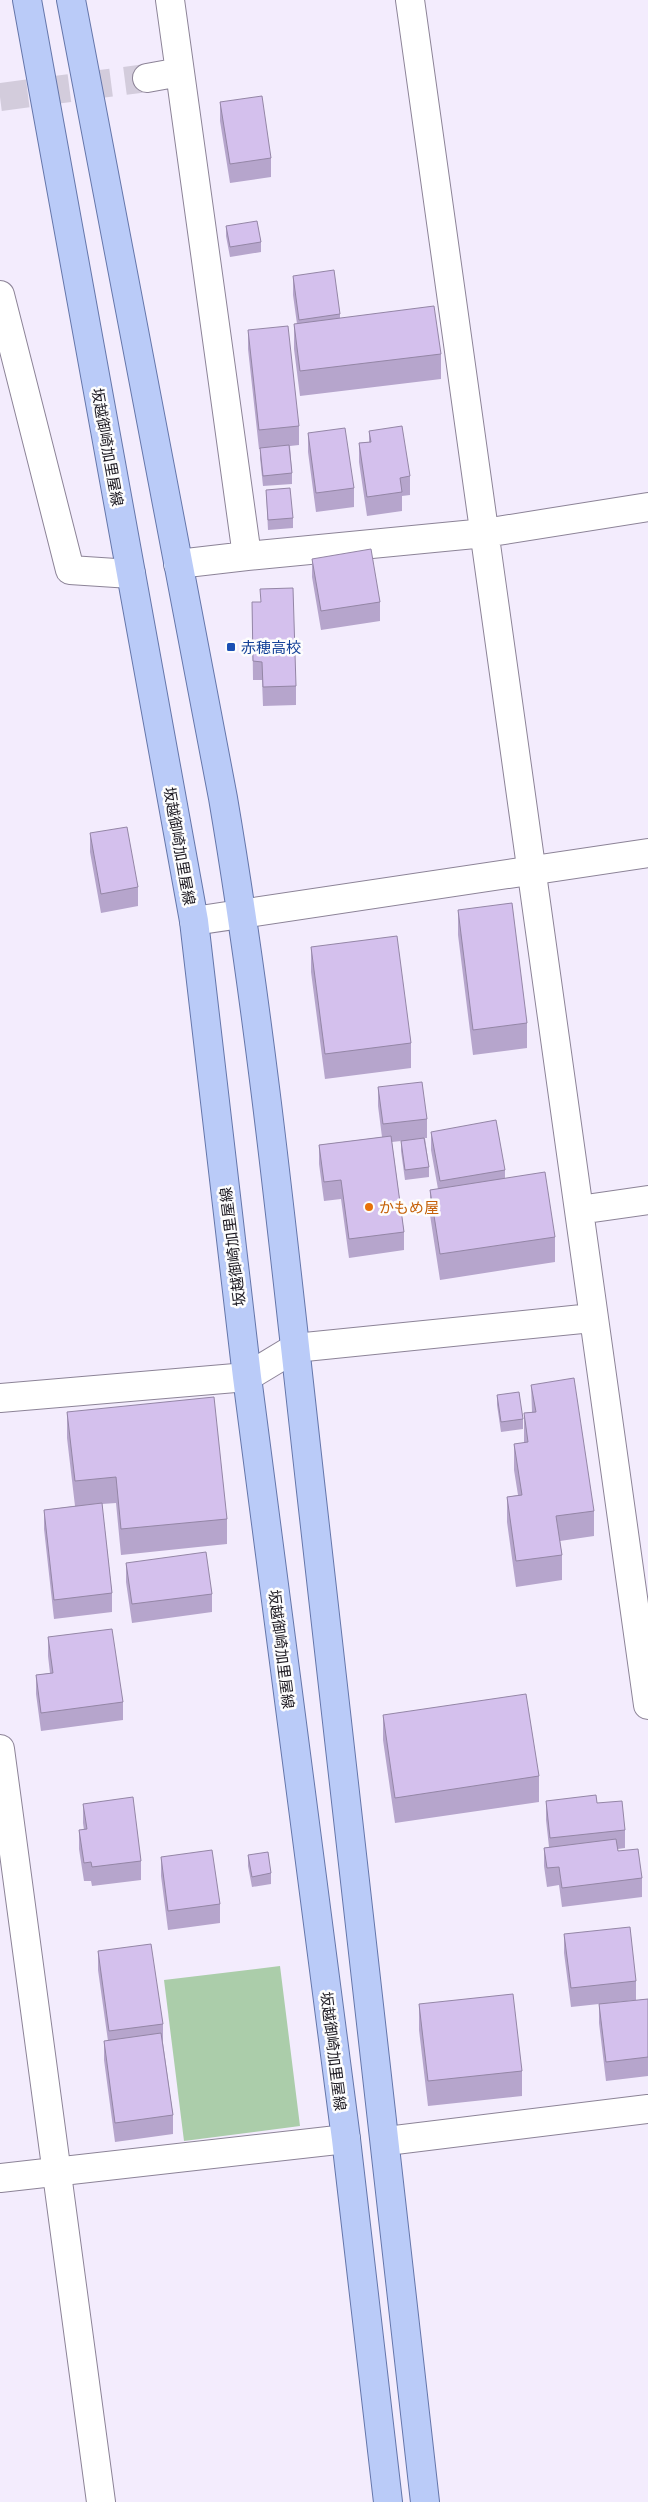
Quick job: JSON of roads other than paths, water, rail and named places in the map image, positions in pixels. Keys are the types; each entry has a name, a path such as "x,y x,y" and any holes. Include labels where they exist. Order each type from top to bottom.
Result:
{"main road":[{"name":"坂越御崎加里屋線","path":"28,0 194,921 247,1377 346,2139 388,2502"},
{"path":"71,0 242,913 295,1348 387,2141 425,2502"}],"street":[{"path":"170,0 247,556"},
{"path":"410,0 579,1210 592,1318 648,1705"},
{"path":"147,78 180,72"},
{"path":"0,295 70,570 131,574"},
{"path":"178,564 485,533 648,507"},
{"path":"194,921 531,869 648,853"},
{"path":"579,1210 648,1200"},
{"path":"0,1398 247,1377 295,1348 592,1318"},
{"path":"0,1749 101,2502"},
{"path":"387,2141 648,2108"},
{"path":"0,2178 346,2139"}],"tunnel":[{"path":"0,97 147,78"}],"place":[{"name":"赤穂高校","path":"231,647"},
{"name":"かもめ屋","path":"369,1207"}]}
